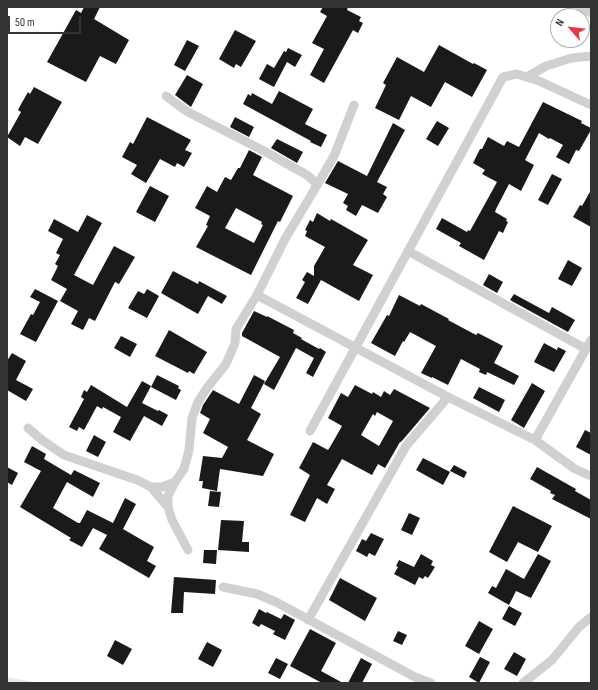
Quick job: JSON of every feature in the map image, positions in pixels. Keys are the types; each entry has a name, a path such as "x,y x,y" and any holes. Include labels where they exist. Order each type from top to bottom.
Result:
{"street":[{"path":"580,7 591,13"},
{"path":"527,77 546,66 572,58 591,56"},
{"path":"310,431 501,79 506,76 517,74 539,81 591,105"},
{"path":"166,96 186,111 264,151 307,176 315,182 316,187"},
{"path":"188,550 172,520 168,507 168,496 184,469 192,418 198,402 226,364 235,343 236,329 257,295 284,239 334,156 354,105"},
{"path":"408,251 586,349"},
{"path":"257,295 448,397 535,440 576,469 591,476"},
{"path":"535,440 591,340"},
{"path":"308,620 406,446 448,397"},
{"path":"28,428 42,440 64,455 137,480 151,487 168,507"},
{"path":"151,487 162,487 175,482"},
{"path":"222,587 257,594 276,602 415,677 431,683"},
{"path":"523,683 552,660 579,627 591,617"}],"shaded area":[{"path":"7,677 39,683 7,683"}],"building":[{"path":"84,7 100,7 94,19 129,40 116,64 100,56 86,82 47,62 76,10 81,13"},
{"path":"323,7 348,7 347,10 361,17 359,21 363,23 358,33 353,30 324,83 310,75 324,49 312,43 327,16 320,12"},
{"path":"235,30 256,41 241,67 236,64 234,68 219,59"},
{"path":"187,40 199,46 185,71 174,65"},
{"path":"439,45 487,70 472,97 445,82 431,107 411,96 399,120 375,108 386,85 383,83 397,57 424,72"},
{"path":"288,48 302,55 295,67 287,62 274,87 259,79 267,64 274,68 284,51 286,52"},
{"path":"187,75 203,84 191,107 175,95"},
{"path":"34,87 62,102 38,144 25,137 20,146 7,137 21,112 18,110 20,106 28,92 30,94"},
{"path":"279,91 313,109 305,124 327,135 321,147 243,104 248,94 251,96 252,93 272,104"},
{"path":"543,102 582,121 581,123 591,128 591,130 579,151 576,150 569,164 556,157 563,145 539,133 525,160 534,165 521,191 509,184 496,209 495,212 507,219 506,221 508,222 503,233 499,231 484,260 459,246 461,243 436,229 442,218 467,232 468,230 470,231 497,182 482,174 485,170 473,163 480,149 482,149 488,137 504,146 507,141 519,147"},
{"path":"147,117 191,140 185,150 192,153 184,167 177,163 175,167 160,159 146,183 131,174 137,165 122,157 130,142 133,144"},
{"path":"235,117 254,127 249,137 230,127"},
{"path":"437,121 449,128 438,146 426,139"},
{"path":"393,123 405,130 377,182 387,187 383,194 387,197 378,213 362,205 356,216 346,210 348,206 343,203 348,194 325,183 338,161 367,176"},
{"path":"277,139 303,152 297,163 271,148"},
{"path":"249,150 262,157 253,175 293,196 280,222 278,221 251,275 196,247 208,226 206,225 210,216 195,208 207,186 217,192 225,177 231,180 238,168 240,168","holes":["236,208 262,222 261,224 263,225 254,243 225,228"]},
{"path":"552,174 562,179 548,205 538,200"},
{"path":"150,186 169,196 155,222 136,212"},
{"path":"591,190 591,227 573,217 580,205 582,206"},
{"path":"317,213 330,221 331,219 368,240 353,265 373,275 359,301 321,280 308,304 296,298 305,282 302,280 307,272 314,276 314,266 325,247 305,236 307,231 305,230 310,220 313,222"},
{"path":"87,215 102,223 74,275 93,285 114,246 135,257 119,284 115,282 95,321 89,318 83,330 71,324 78,311 60,301 67,289 51,280 58,266 55,264 60,255 56,253 63,239 48,231 54,219 78,232"},
{"path":"568,260 582,268 572,286 558,279"},
{"path":"173,271 198,284 199,281 227,296 222,304 208,296 198,314 161,293"},
{"path":"489,274 503,282 497,293 483,285"},
{"path":"35,289 58,301 36,342 20,334 31,314 33,315 40,302 30,297"},
{"path":"147,289 159,296 147,318 128,308 138,291 144,294"},
{"path":"514,294 549,313 552,307 575,320 568,332 510,300"},
{"path":"399,295 420,306 421,304 476,335 478,333 503,346 494,363 519,376 514,385 487,372 486,375 479,372 480,369 461,359 448,385 421,373 436,346 410,332 395,356 371,343 387,315 389,316"},
{"path":"254,311 294,330 293,333 302,338 301,339 326,352 313,377 306,373 314,358 296,348 274,390 264,384 280,357 242,336 242,333"},
{"path":"169,330 207,352 194,374 189,371 188,373 155,356"},
{"path":"121,336 137,344 130,357 114,348"},
{"path":"544,343 557,350 558,347 566,351 554,372 534,362"},
{"path":"12,353 26,361 16,380 33,389 26,401 7,390 7,361"},
{"path":"157,375 179,386 178,388 181,390 176,400 151,387"},
{"path":"254,375 265,381 251,408 261,414 247,440 274,454 263,476 220,469 217,491 202,488 203,481 199,481 203,456 222,458 228,447 203,433 210,419 200,413 203,405 213,390 239,404"},
{"path":"142,381 151,386 142,403 168,415 162,426 144,416 130,441 113,432 121,417 103,407 102,409 97,406 84,430 79,427 77,431 69,427 84,399 81,397 84,390 87,392 91,385 127,407"},
{"path":"532,383 545,391 524,428 511,420"},
{"path":"355,385 381,397 384,391 390,395 394,389 430,408 400,442 385,468 378,464 372,475 342,459 327,485 335,489 327,504 317,498 305,522 290,515 310,475 299,468 313,442 328,450 342,426 328,418 341,393 348,397","holes":["377,412 393,421 379,446 361,435 373,414 375,416"]},
{"path":"479,387 505,400 499,412 473,398"},
{"path":"585,430 591,433 591,455 576,447"},
{"path":"94,435 106,442 98,457 86,451"},
{"path":"32,446 46,454 44,459 71,475 74,470 100,483 93,497 67,482 53,508 78,523 80,523 87,510 113,523 125,498 136,504 123,529 154,547 147,561 156,566 149,578 99,549 107,535 93,528 82,547 69,540 71,538 20,507 41,471 24,462"},
{"path":"423,458 450,472 443,485 416,470"},
{"path":"454,465 467,472 464,478 450,471"},
{"path":"7,467 18,473 12,485 7,482"},
{"path":"537,467 576,489 575,491 591,500 591,519 552,499 555,495 550,493 551,491 530,479"},
{"path":"210,491 221,492 219,507 208,506"},
{"path":"513,506 552,526 538,552 518,542 507,562 489,552"},
{"path":"409,513 420,518 412,535 401,530"},
{"path":"221,520 244,521 242,542 249,542 249,552 218,550"},
{"path":"371,533 384,539 375,556 369,553 367,557 356,551 362,539 366,541"},
{"path":"204,550 217,550 216,564 203,563"},
{"path":"421,554 433,561 431,565 435,567 428,578 425,576 423,579 419,577 415,585 394,574 398,567 396,566 399,560 414,567"},
{"path":"538,554 551,561 531,598 516,591 509,605 488,593 492,586 496,588 506,569 524,579"},
{"path":"174,577 216,580 215,594 184,592 183,613 171,613"},
{"path":"340,578 377,598 365,621 329,600"},
{"path":"509,606 522,613 515,626 502,619"},
{"path":"259,609 281,619 284,614 295,620 285,640 273,634 275,631 261,624 259,627 252,623"},
{"path":"479,621 493,629 479,654 465,646"},
{"path":"310,629 336,643 321,671 343,683 322,683 290,666"},
{"path":"398,631 407,635 402,645 393,641"},
{"path":"115,640 132,649 123,665 107,656"},
{"path":"207,642 222,650 213,667 198,659"},
{"path":"514,652 526,659 517,676 504,669"},
{"path":"480,657 490,662 479,683 469,677"},
{"path":"276,658 288,664 280,679 268,673"},
{"path":"361,658 372,664 362,683 348,683"}]}
